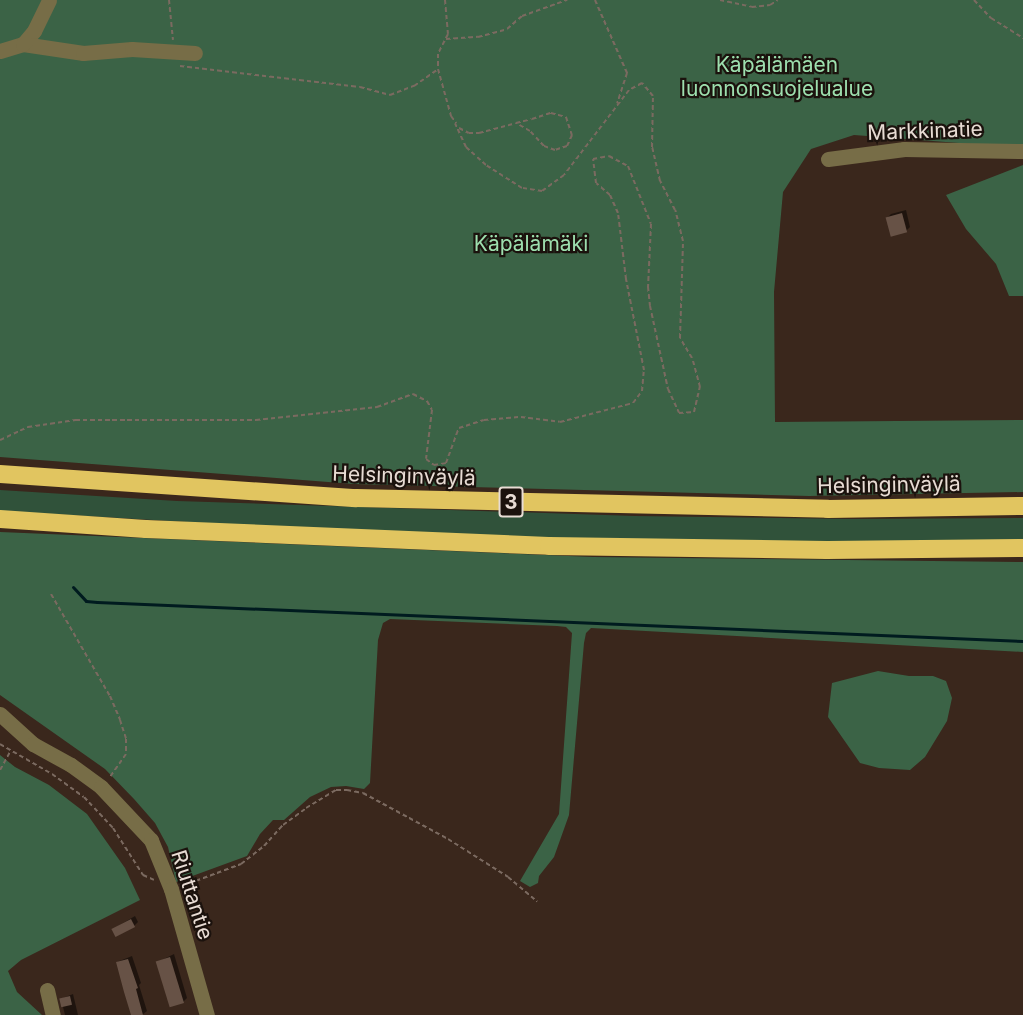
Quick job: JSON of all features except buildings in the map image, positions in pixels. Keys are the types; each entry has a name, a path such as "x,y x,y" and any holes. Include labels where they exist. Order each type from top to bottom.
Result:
{"highway":[{"name":"Helsinginväylä","path":"0,474 356,498 828,508 1023,507"},
{"name":"3","path":"0,519 158,530 549,546 816,550 1023,548"}],"street":[{"path":"23,44 34,31 49,0"},
{"path":"0,51 23,44 83,53 132,49 172,58 195,53"},
{"name":"Markkinatie","path":"828,159 904,149 1023,151"},
{"name":"Riuttantie","path":"0,714 33,744 71,765 101,787 151,840 169,885 207,1015"},
{"path":"47,990 53,1015"}],"path":[{"path":"169,0 172,58 221,73 360,87 390,94 414,86 438,69"},
{"path":"0,440 28,427 75,420 256,420 377,407 412,394 427,401 432,410 426,459 434,465 446,463 459,428 484,420 521,417 560,422 633,403 642,391 644,370 626,279 618,213 610,195 596,183 593,159 609,156 628,166 651,224 648,286 650,306 668,389 679,413 694,412 700,387 692,358 680,338 683,241 675,210 660,181 652,147 653,96 642,83 629,90 564,175 543,191 522,188 486,165 466,147 451,116 438,69 438,54 448,34 446,0"},
{"path":"445,39 478,37 507,30 522,16 567,0"},
{"path":"595,0 627,73 616,106"},
{"path":"720,0 752,7 770,5 778,0"},
{"path":"974,0 991,18 1023,38"},
{"path":"455,123 469,134 479,133 551,113 566,117 572,135 567,146 555,150 544,146 530,130 516,123"},
{"path":"51,594 110,696 126,739 126,754 101,787"},
{"path":"0,744 10,752 52,774 84,797 113,828 143,875 158,882 169,885 207,879 242,864 264,846 283,825 314,802 336,790 347,789 363,793 448,838 508,877 537,901"},
{"path":"0,770 10,752"}],"green space":[{"name":"Käpälämäki","path":"0,0 1023,0 1023,148 854,135 811,149 783,192 774,292 775,422 1023,420 1023,492 809,496 354,484 0,457"},
{"path":"1023,165 1023,296 1009,296 996,264 966,229 946,195"},
{"path":"0,490 177,501 635,516 850,519 1023,518 1023,541 796,543 568,539 273,527 0,511"},
{"path":"0,532 593,557 1023,562 1023,652 591,628 586,633 584,643 569,815 554,857 539,876 538,883 530,887 520,881 559,814 572,633 566,627 557,626 390,619 383,623 378,640 370,783 364,789 346,786 331,787 310,797 284,820 273,820 260,834 247,856 176,882 168,847 155,823 134,799 105,769 0,695"},
{"path":"878,671 909,676 933,676 946,681 952,698 947,721 925,757 910,770 879,768 860,763 828,717 832,683"},
{"path":"0,755 15,767 49,785 87,814 125,868 140,900 21,960 8,971 17,992 42,1015 0,1015"}],"waterway":[{"path":"73,587 86,601 97,602 1023,641"}],"park label":[{"name":"Käpälämäen luonnonsuojelualue","path":"777,77"}]}
